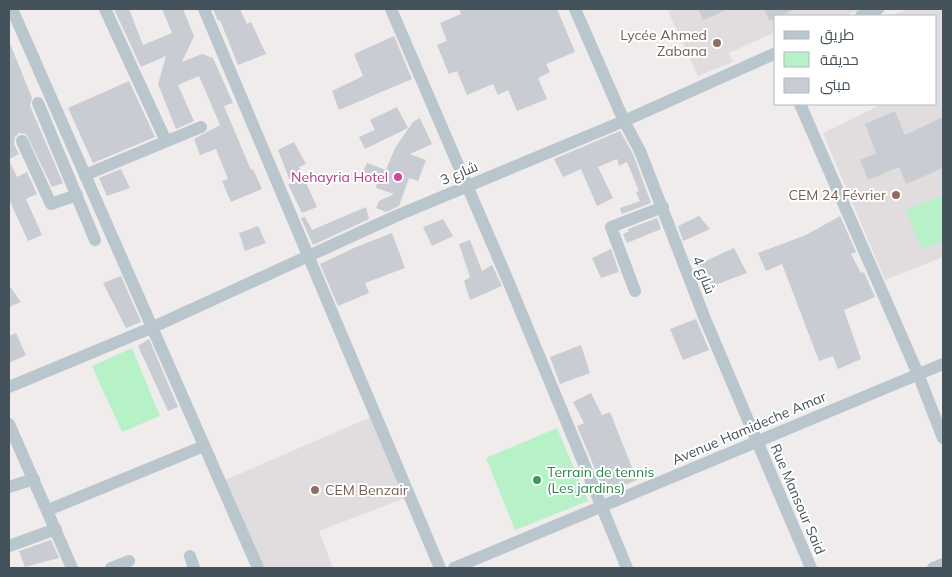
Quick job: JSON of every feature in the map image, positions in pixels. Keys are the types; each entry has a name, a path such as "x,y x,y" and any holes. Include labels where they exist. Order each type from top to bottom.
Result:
{"street":[{"path":"11,9 258,568"},
{"path":"105,9 166,141"},
{"path":"204,9 440,568"},
{"path":"391,9 467,185 627,568"},
{"name":"شارع 4","path":"576,9 624,121 640,150 690,282 756,441"},
{"path":"863,15 878,9"},
{"name":"شارع 3","path":"9,387 151,328 467,185 624,121 774,54"},
{"path":"38,103 95,240"},
{"path":"800,105 918,374 943,438"},
{"path":"66,171 82,170 201,127"},
{"path":"22,141 50,204 76,195"},
{"path":"635,291 611,227 663,207"},
{"name":"Avenue Hamideche Amar","path":"454,568 943,364"},
{"path":"9,424 72,568"},
{"name":"Rue Mansour Said","path":"756,441 811,568"},
{"path":"48,510 204,446"},
{"path":"9,487 34,479"},
{"path":"9,546 56,529"},
{"path":"111,568 129,562"},
{"path":"933,568 943,564"}],"shaded area":[{"name":"Lycée Ahmed Zabana","path":"667,9 862,9 846,15 774,15 774,33 729,53 733,62 698,76"},
{"name":"CEM 24 Février","path":"908,9 941,9 943,13 943,257 885,280 823,133 880,105 937,105 937,15 892,15"},
{"name":"CEM Benzair","path":"375,415 410,496 319,531 333,568 258,568 223,481"}],"green space":[{"path":"943,195 943,241 922,249 906,210"},
{"path":"132,348 160,416 122,432 92,366"},
{"name":"Terrain de tennis (Les jardins)","path":"557,428 588,501 515,530 486,458"}],"building":[{"path":"114,9 129,9 143,45 172,33 162,9 183,9 194,36 182,62 202,54 213,58 233,103 224,106 251,170 253,169 262,189 231,202 222,181 228,179 216,149 200,155 194,139 220,125 199,76 178,85 194,121 176,129 158,84 166,56 141,67"},
{"path":"213,9 240,9 247,24 251,22 266,54 238,65 220,20 218,21"},
{"path":"459,9 557,9 575,52 546,64 550,72 538,78 547,99 517,111 508,90 498,95 493,84 467,95 457,71 449,74 437,45 447,41 440,23 461,14"},
{"path":"698,9 729,9 703,20"},
{"path":"764,9 795,9 782,15 774,15 774,19 770,21"},
{"path":"394,36 412,79 339,110 332,91 363,76 354,54"},
{"path":"9,41 32,98 30,106 63,183 52,187 26,134 19,133 15,137 14,144 19,154 9,159"},
{"path":"129,81 155,137 93,163 68,108"},
{"path":"397,107 408,128 365,149 359,137 375,130 370,120"},
{"path":"895,111 905,135 943,117 943,168 906,184 899,167 868,180 860,160 876,153 865,124"},
{"path":"420,118 432,144 410,154 426,160 418,181 409,178 399,206 386,212 376,208 379,201 394,194 376,188 378,178 363,172 367,163 386,170 395,148 413,122"},
{"path":"620,131 633,154 651,203 622,214 620,208 640,201 636,192 639,191 627,162 619,166 617,159 598,167 613,198 597,206 581,169 563,177 554,159"},
{"path":"294,142 306,164 299,167 317,207 302,213 288,184 291,183 278,150"},
{"path":"9,160 17,177 27,172 37,194 26,199 42,235 28,241 9,199"},
{"path":"121,169 130,188 107,196 99,178"},
{"path":"366,207 369,219 313,245 301,218 305,217 312,230"},
{"path":"699,216 710,229 683,241 678,226"},
{"path":"840,216 856,252 851,254 861,273 864,272 875,297 844,310 861,359 838,369 833,356 819,361 782,264 766,271 758,253 806,235"},
{"path":"657,218 661,229 627,243 623,234 629,231 628,229"},
{"path":"443,219 453,236 432,246 423,227"},
{"path":"258,226 266,243 245,251 239,233"},
{"path":"392,233 405,268 365,283 369,293 338,306 320,264"},
{"path":"470,240 482,271 492,265 502,286 470,300 464,281 470,277 459,244"},
{"path":"734,248 747,273 707,288 697,265"},
{"path":"611,249 619,272 601,278 592,258"},
{"path":"121,276 141,322 126,328 103,283"},
{"path":"9,285 21,302 9,307"},
{"path":"696,319 709,350 683,360 670,329"},
{"path":"16,333 26,355 9,363 9,336"},
{"path":"149,339 178,407 168,411 138,346"},
{"path":"581,345 590,373 560,384 550,357"},
{"path":"591,393 602,415 610,412 637,480 605,493 577,426 584,423 573,402"},
{"path":"51,540 59,558 25,567 19,551"}],"place":[{"name":"Lycée Ahmed Zabana","path":"717,43"},
{"name":"Nehayria Hotel","path":"398,177"},
{"name":"CEM 24 Février","path":"896,195"},
{"name":"Terrain de tennis (Les jardins)","path":"537,480"},
{"name":"CEM Benzair","path":"315,490"}]}
